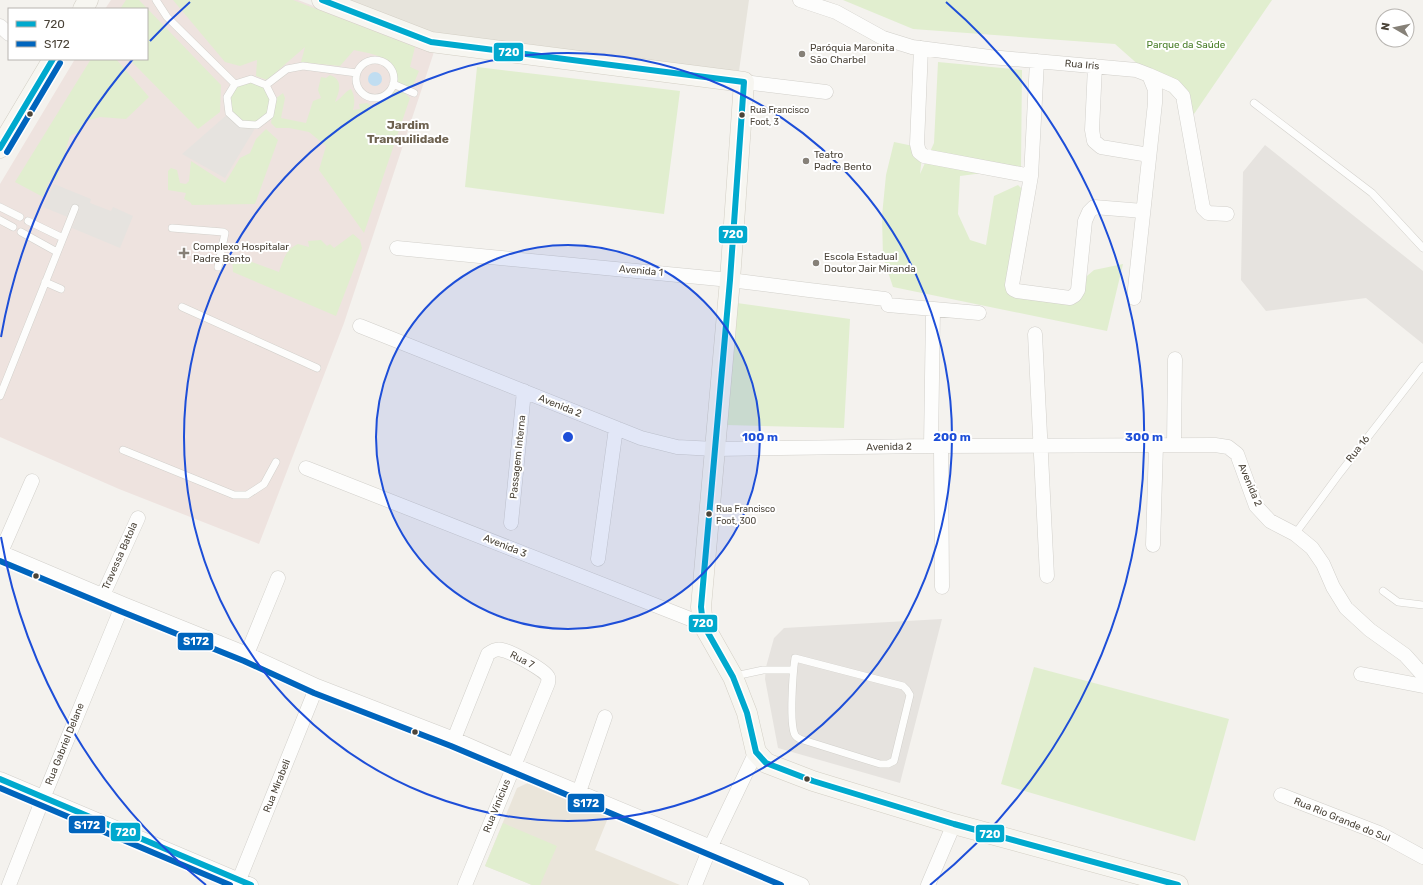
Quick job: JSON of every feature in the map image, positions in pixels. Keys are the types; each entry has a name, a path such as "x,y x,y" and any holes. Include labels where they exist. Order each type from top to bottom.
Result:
{"street":[{"path":"322,0 431,42 826,92"},
{"name":"Rua Iris","path":"800,0 836,12 883,38 912,47 1136,70 1174,86 1183,96 1203,208 1208,213 1227,214"},
{"path":"0,26 8,33"},
{"path":"921,48 916,144 919,152 924,156 1030,176"},
{"path":"1037,61 1030,176 1012,285 1013,289 1017,291 1070,298 1075,295 1078,290 1085,221 1089,212 1094,207 1143,211"},
{"path":"0,148 46,62"},
{"path":"1095,66 1092,130 1094,141 1100,147 1149,154"},
{"path":"1134,298 1155,90 1149,75"},
{"path":"744,82 730,280 701,607 703,624 733,677 747,713 756,752 766,763 813,781 1152,882 1178,885"},
{"name":"Avenida 1","path":"397,248 730,280 809,290 933,309 980,313"},
{"path":"933,309 936,446 942,587"},
{"name":"Avenida 2","path":"360,326 641,438 677,447 715,449 1156,445 1215,445 1228,447 1237,454 1256,506 1270,520 1295,534 1312,548 1346,608 1370,630 1405,655 1423,675"},
{"path":"1035,334 1048,576"},
{"path":"1174,445 1175,359"},
{"name":"Passagem Interna","path":"511,523 524,391"},
{"path":"598,559 616,428"},
{"path":"1153,544 1156,445"},
{"name":"Avenida 3","path":"306,468 703,624"},
{"path":"32,481 1,552 123,604 247,654 317,686 454,739 710,848 802,885"},
{"name":"Travessa Batola","path":"103,595 138,518"},
{"path":"247,654 278,578"},
{"name":"Rua Gabriel Delane","path":"9,885 123,604"},
{"name":"Rua 7","path":"454,739 488,654 502,649 526,660 548,676 548,683"},
{"path":"1361,674 1423,686"},
{"name":"Rua Vinícius","path":"466,885 548,683"},
{"name":"Rua Mirabeli","path":"242,883 317,686"},
{"path":"579,792 605,716"},
{"path":"695,885 710,848 756,752"},
{"path":"0,779 44,796 242,883"},
{"name":"Rua Rio Grande do Sul","path":"1281,794 1378,833 1423,858"},
{"path":"928,885 954,824"}],"lane":[{"path":"156,0 167,17 236,84"},
{"path":"375,59 386,63 393,72 393,84 386,94 375,98 364,94 357,85 357,73 364,63 375,59"},
{"path":"266,85 288,69 303,66 357,73"},
{"path":"251,79 266,85 273,99 270,115 257,125 241,124 229,113 227,97 236,84 251,79"},
{"path":"393,84 414,93"},
{"path":"1254,103 1372,193 1423,248"},
{"path":"0,207 20,217"},
{"path":"0,396 75,208"},
{"path":"0,220 13,227"},
{"path":"28,221 63,238"},
{"path":"172,228 225,233 226,236 218,267"},
{"path":"21,232 57,252"},
{"path":"45,282 61,289"},
{"path":"182,307 317,368"},
{"name":"Rua 16","path":"1295,534 1423,366"},
{"path":"123,450 234,495 247,495 264,484 276,462"},
{"path":"1383,591 1398,602 1423,605"},
{"path":"795,658 903,686 908,690 910,695 894,762 880,764 800,739 795,735 793,728 792,696 793,670 795,658"},
{"path":"733,677 764,670 793,670"}],"shaded area":[{"name":"Complexo Hospitalar Padre Bento","path":"111,0 298,0 434,52 344,323 259,544 119,489 0,437 0,184 74,60 148,60 148,8 106,8"},
{"path":"344,0 749,0 739,71 442,38"},
{"path":"229,113 241,124 257,125 225,178 182,154"},
{"path":"1265,145 1423,271 1423,344 1366,298 1266,311 1241,280 1243,172"},
{"path":"54,184 91,199 90,203 111,211 113,207 133,216 120,248 72,228 75,220 43,207"},
{"path":"942,619 900,783 778,748 765,679 766,667 774,638 784,628"},
{"path":"532,781 610,813 595,850 680,885 532,885 485,866 517,788"}],"green space":[{"path":"126,0 139,0 147,8 121,8"},
{"path":"173,0 293,0 415,47 410,67 419,71 412,88 397,82 395,73 391,66 387,61 376,55 354,50 340,66 301,62 305,47 267,80 256,76 257,60 240,66 225,62"},
{"name":"Parque da Saúde","path":"843,0 1272,0 1194,114 1115,44 913,29"},
{"path":"148,9 221,85 220,112 198,129 130,60 148,60"},
{"path":"90,60 117,60 149,97 126,119 100,117 86,121 81,131 70,136 57,179 49,182 43,197 15,182"},
{"path":"938,62 1022,70 1021,168 960,176 958,214 970,240 986,245 994,196 1018,185 1022,189 1014,285 1068,292 1094,270 1123,264 1107,331 893,287 883,257 882,216 886,175 894,142 923,148 920,174 934,143"},
{"path":"477,67 680,91 664,214 465,187"},
{"path":"330,75 339,83 339,90 335,102 351,89 354,99 353,110 360,109 359,104 367,103 375,108 383,98 402,90 410,98 364,233 319,170 326,146 309,132 289,128 276,128 271,123 275,99 283,93 285,98 281,118 306,123 313,101 321,98 318,90 321,77 326,78"},
{"path":"251,80 264,86 271,99 269,114 256,124 243,122 235,118 231,110 229,97 236,86"},
{"path":"266,129 278,140 255,204 192,205 184,199 186,193 168,190 168,171 171,168 177,170 180,183 186,184 189,181 191,161 225,183 240,158 250,153 256,139"},
{"path":"353,234 360,240 362,248 336,316 233,272 232,258 238,257 279,272 288,252 294,246 298,244 309,247 308,241 321,240 327,246 330,244 334,248"},
{"path":"737,303 850,319 844,428 726,425"},
{"path":"1034,667 1229,719 1195,841 1001,784"},
{"path":"503,823 557,846 540,885 532,885 485,866"}],"water":[{"path":"375,72 380,74 382,79 380,84 375,86 370,84 368,79 370,74"}],"transit line":[{"name":"720","path":"322,0 431,42 744,82 730,280 701,607 703,624 733,677 747,713 756,752 766,763 813,781 954,824 1178,885"},
{"name":"720","path":"0,148 52,60"},
{"name":"S172","path":"7,152 60,63"},
{"name":"S172","path":"0,561 244,661 314,693 451,746 781,885"},
{"name":"720","path":"0,779 251,885"},
{"name":"S172","path":"0,788 230,885"}],"place":[{"name":"Paróquia Maronita São Charbel","path":"802,54"},
{"name":"Rua Francisco Foot, 3","path":"742,115"},
{"name":"Teatro Padre Bento","path":"806,161"},
{"name":"Complexo Hospitalar Padre Bento","path":"184,253"},
{"name":"Escola Estadual Doutor Jair Miranda","path":"816,263"},
{"name":"Rua Francisco Foot, 300","path":"709,514"}],"district":[{"name":"Jardim Tranquilidade","path":"408,132"}]}
